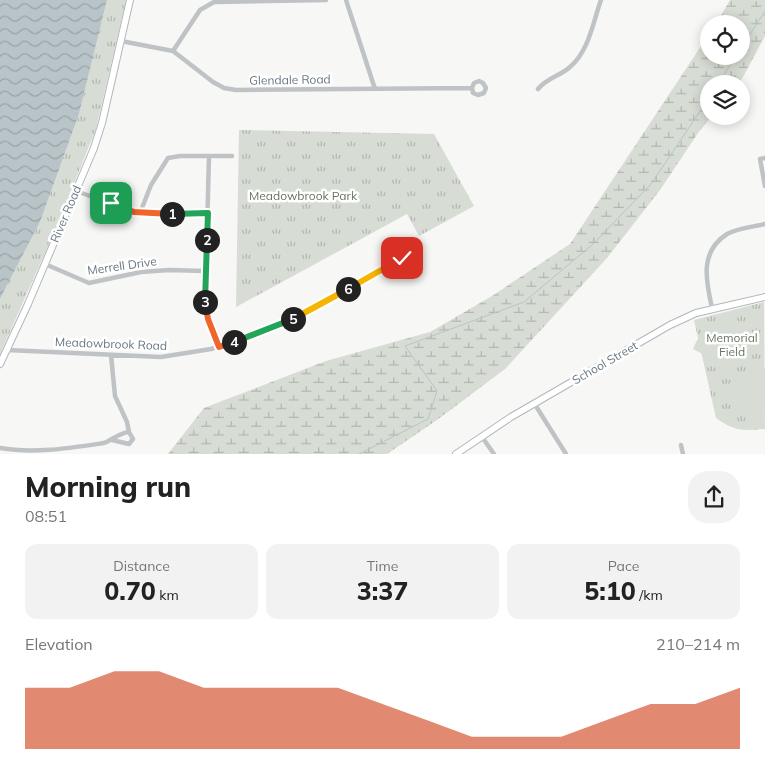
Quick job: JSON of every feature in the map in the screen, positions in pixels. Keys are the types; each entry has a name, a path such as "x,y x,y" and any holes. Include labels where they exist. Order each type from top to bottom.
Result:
{"street":[{"name":"River Road","path":"0,364 45,264 101,128 130,0"},
{"path":"173,51 200,10 214,2 326,0"},
{"path":"346,0 376,89"},
{"path":"538,89 548,80 566,71 580,57 601,0"},
{"name":"Glendale Road","path":"121,41 173,51 218,85 242,91 472,88"},
{"path":"140,213 151,185 168,158 180,156 232,156"},
{"path":"209,156 205,307 219,347"},
{"path":"765,158 760,159 765,186"},
{"path":"76,190 126,210 140,213 208,213"},
{"path":"712,308 705,272 712,251 728,233 765,224"},
{"name":"Meadowbrook Road","path":"7,350 170,356 219,347 304,314 402,258"},
{"name":"Merrell Drive","path":"45,264 89,284 141,272 169,270 206,271"},
{"name":"School Street","path":"456,454 534,404 670,326 696,313 712,308 765,297"},
{"path":"111,355 115,396 133,439 129,444 112,440"},
{"path":"534,404 566,454"},
{"path":"0,448 20,454 35,454 112,440 125,432 129,432"},
{"path":"482,437 494,454"},
{"path":"681,445 683,454"}],"green space":[{"path":"107,0 126,0 96,129 56,228 0,354 0,299 40,222 79,114"},
{"path":"730,0 765,0 765,36 750,64 750,15 721,15"},
{"path":"700,48 700,65 749,65 744,75 700,75 700,125 705,125 660,190 607,258 505,369 437,420 387,454 168,454 204,408 326,361 430,332 492,296 570,244"},
{"name":"Meadowbrook Park","path":"239,130 434,134 474,206 419,236 407,214 236,307"},
{"name":"Memorial Field","path":"764,302 765,429 734,428 716,418 694,320"},
{"path":"715,323 730,324 744,331 730,365 723,365 693,349 701,334"},
{"path":"765,367 765,413 751,412 741,406 729,383"}],"water":[{"path":"0,0 107,0 79,114 40,222 0,299"}],"waterway":[{"path":"750,34 765,11"},
{"path":"724,75 730,65"},
{"path":"359,454 428,419 437,391 405,346 524,302 593,244 651,184 700,111"}],"route":[{"path":"111,203 126,210 140,213 208,213 205,307 219,347 304,314 402,258"}]}
